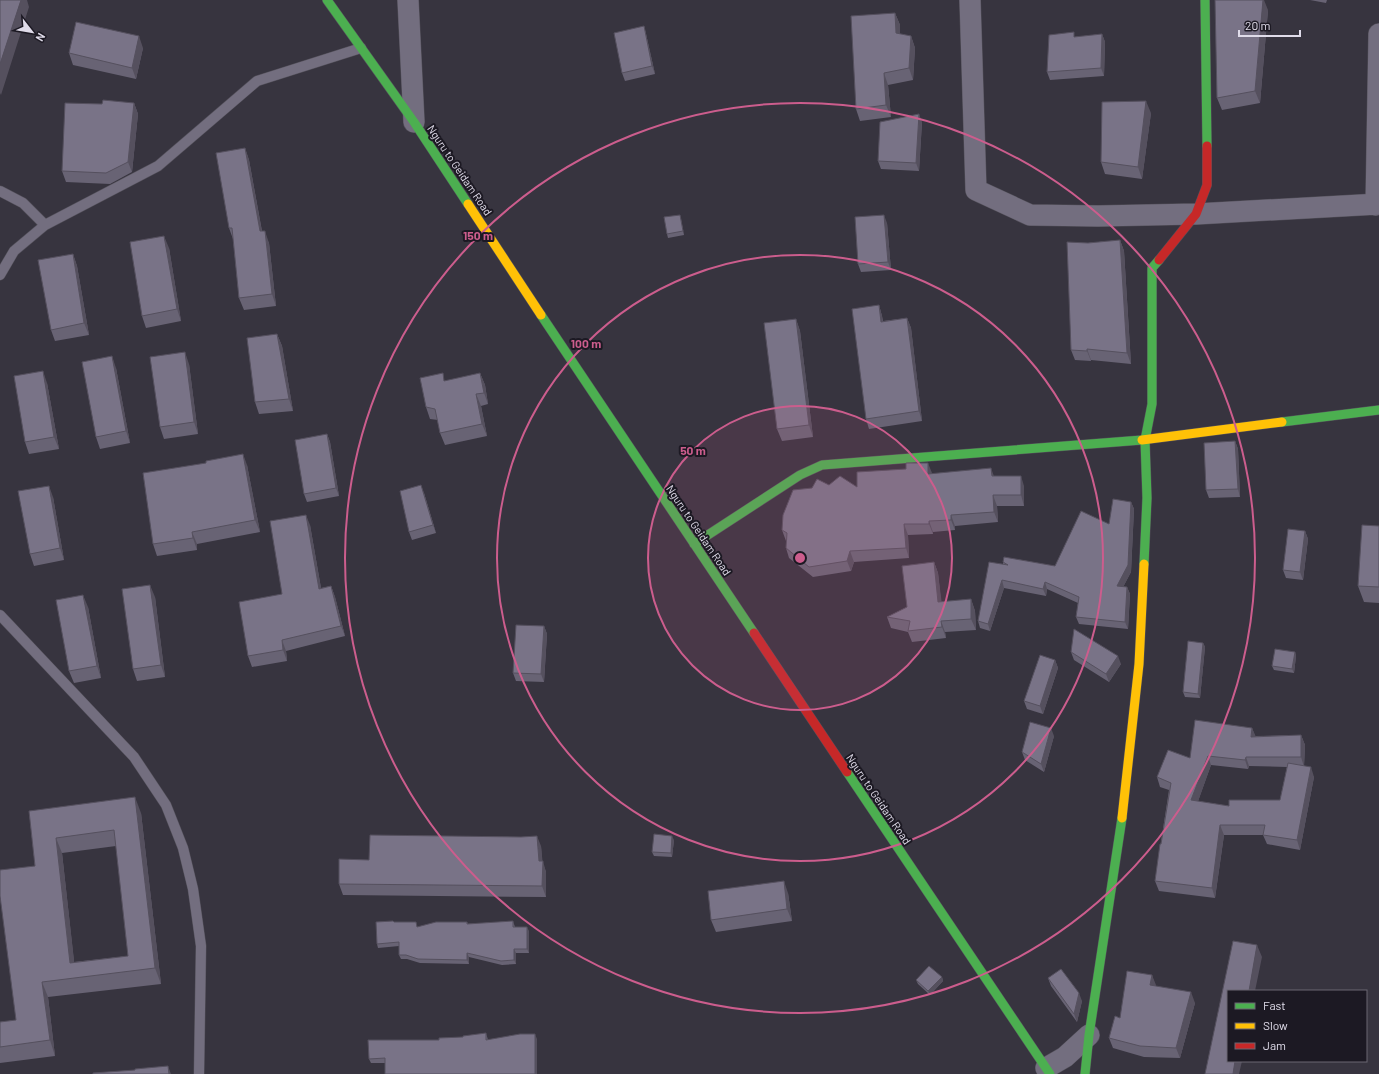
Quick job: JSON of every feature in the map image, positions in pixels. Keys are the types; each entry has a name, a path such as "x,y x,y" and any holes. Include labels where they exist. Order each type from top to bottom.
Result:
{"street":[{"name":"Nguru to Geidam Road","path":"327,0 414,122 694,544 1048,1071"},
{"path":"408,0 414,122"},
{"path":"970,0 976,190 1030,215 1098,216 1196,214 1378,204 1379,34"},
{"path":"1085,1074 1089,1035 1125,800 1139,664 1147,498 1145,440 1152,404 1152,268 1196,214 1207,185 1205,0"},
{"path":"694,544 800,475 822,465 1145,440 1379,410"},
{"path":"1048,1071 1089,1035"}],"lane":[{"path":"0,275 14,251 45,225 158,166 257,81 361,48"},
{"path":"0,191 23,203 45,225"},
{"path":"0,615 134,757 166,805 183,848 193,889 201,946 199,1074"}],"building":[{"path":"0,0 21,0 0,64"},
{"path":"1215,0 1263,0 1255,91 1217,98"},
{"path":"895,13 896,33 911,36 909,68 884,73 886,105 856,109 851,16"},
{"path":"76,22 139,36 132,68 69,53"},
{"path":"644,26 652,66 622,73 614,33"},
{"path":"1074,32 1074,37 1102,34 1101,68 1047,72 1049,35"},
{"path":"103,100 134,103 128,162 106,173 62,171 65,103 102,104"},
{"path":"1146,101 1138,167 1101,162 1102,102"},
{"path":"919,114 916,163 878,161 880,122"},
{"path":"245,148 260,231 265,231 272,294 239,298 232,228 229,228 216,153"},
{"path":"680,215 683,231 667,234 664,217"},
{"path":"884,215 888,262 858,264 855,217"},
{"path":"164,236 177,309 142,316 130,242"},
{"path":"1120,240 1127,353 1087,349 1087,351 1071,350 1067,242 1088,243"},
{"path":"73,254 84,323 51,330 38,260"},
{"path":"879,305 881,322 907,318 919,411 866,419 852,309"},
{"path":"796,319 809,425 777,429 764,323"},
{"path":"277,334 289,399 255,402 247,338"},
{"path":"185,352 194,422 160,427 150,357"},
{"path":"112,356 126,431 96,437 82,362"},
{"path":"43,371 54,437 25,442 14,376"},
{"path":"443,373 444,381 480,373 484,393 476,394 482,424 440,433 435,409 426,407 420,378"},
{"path":"327,434 336,488 304,494 295,440"},
{"path":"1235,441 1238,489 1206,490 1204,443"},
{"path":"243,454 255,520 192,532 193,538 153,544 143,473 206,463 206,461"},
{"path":"906,463 928,463 928,474 991,468 992,476 1021,476 1021,495 993,495 994,512 951,515 951,520 929,521 929,524 904,524 906,548 850,551 847,561 809,567 786,548 787,533 782,530 783,515 793,490 812,488 817,479 829,485 840,476 857,487 857,472 906,469"},
{"path":"421,485 433,525 409,532 400,491"},
{"path":"49,486 60,548 30,554 18,491"},
{"path":"1113,499 1131,502 1128,565 1117,586 1127,587 1125,622 1076,617 1079,597 1045,582 1043,589 1002,580 988,624 978,621 989,562 1008,565 1003,562 1004,557 1055,566 1081,511 1109,524"},
{"path":"306,515 319,589 331,586 341,626 282,640 283,650 248,656 239,602 282,594 270,521"},
{"path":"1362,525 1379,526 1379,587 1358,586"},
{"path":"1288,529 1305,531 1300,572 1283,570"},
{"path":"934,562 938,602 971,599 971,619 941,621 942,627 908,631 910,621 887,617 907,607 902,566"},
{"path":"150,585 161,665 133,669 122,589"},
{"path":"83,595 97,666 69,671 56,600"},
{"path":"516,625 544,626 541,674 513,673"},
{"path":"1074,629 1118,656 1106,674 1071,652"},
{"path":"1188,641 1203,643 1198,694 1183,692"},
{"path":"1275,649 1295,652 1292,669 1272,666"},
{"path":"1040,655 1055,660 1040,706 1024,701"},
{"path":"1195,720 1252,728 1251,737 1301,735 1301,757 1246,757 1245,760 1208,756 1191,800 1229,806 1229,800 1280,800 1288,763 1311,767 1297,840 1263,835 1265,825 1220,825 1212,888 1155,881 1171,783 1157,777 1168,750 1190,758"},
{"path":"1030,722 1051,728 1041,764 1022,752"},
{"path":"135,797 155,968 42,982 50,1040 0,1047 0,1022 16,1020 0,896 0,870 35,866 29,811","holes":["114,830 128,956 70,963 56,838"]},
{"path":"654,834 672,836 671,853 652,852"},
{"path":"370,835 537,836 539,861 543,861 542,886 339,884 339,859 369,860"},
{"path":"784,881 787,909 711,920 708,891"},
{"path":"513,921 513,927 527,927 527,949 514,949 514,960 501,961 467,953 467,960 418,959 406,955 399,955 399,942 377,944 376,922 416,922 417,927 436,922 467,922 467,924"},
{"path":"1233,941 1257,945 1249,990 1227,990 1227,1062 1235,1062 1233,1074 1205,1074"},
{"path":"929,966 942,977 928,991 916,980"},
{"path":"1061,969 1079,993 1074,1014 1048,978"},
{"path":"1127,971 1152,975 1150,985 1191,992 1176,1048 1140,1046 1109,1038 1115,1016 1120,1018"},
{"path":"486,1033 486,1040 520,1034 535,1034 535,1074 385,1074 385,1058 369,1059 368,1040 439,1040 439,1038 463,1037"},
{"path":"168,1066 169,1074 93,1074 93,1073"}],"traffic: fast":[{"path":"327,0 414,122 468,204"},
{"path":"1205,0 1207,146"},
{"path":"1144,564 1147,498 1145,440 1152,404 1152,268 1159,260"},
{"path":"541,315 754,633"},
{"path":"1282,422 1379,410"},
{"path":"694,544 800,475 822,465 1142,440"},
{"path":"847,772 1050,1074"},
{"path":"1085,1074 1089,1035 1122,818"}],"traffic: slow":[{"path":"468,204 541,315"},
{"path":"1142,440 1282,422"},
{"path":"1122,818 1139,664 1144,564"}],"traffic: jam":[{"path":"1159,260 1196,214 1207,185 1207,146"},
{"path":"754,633 847,772"}]}
